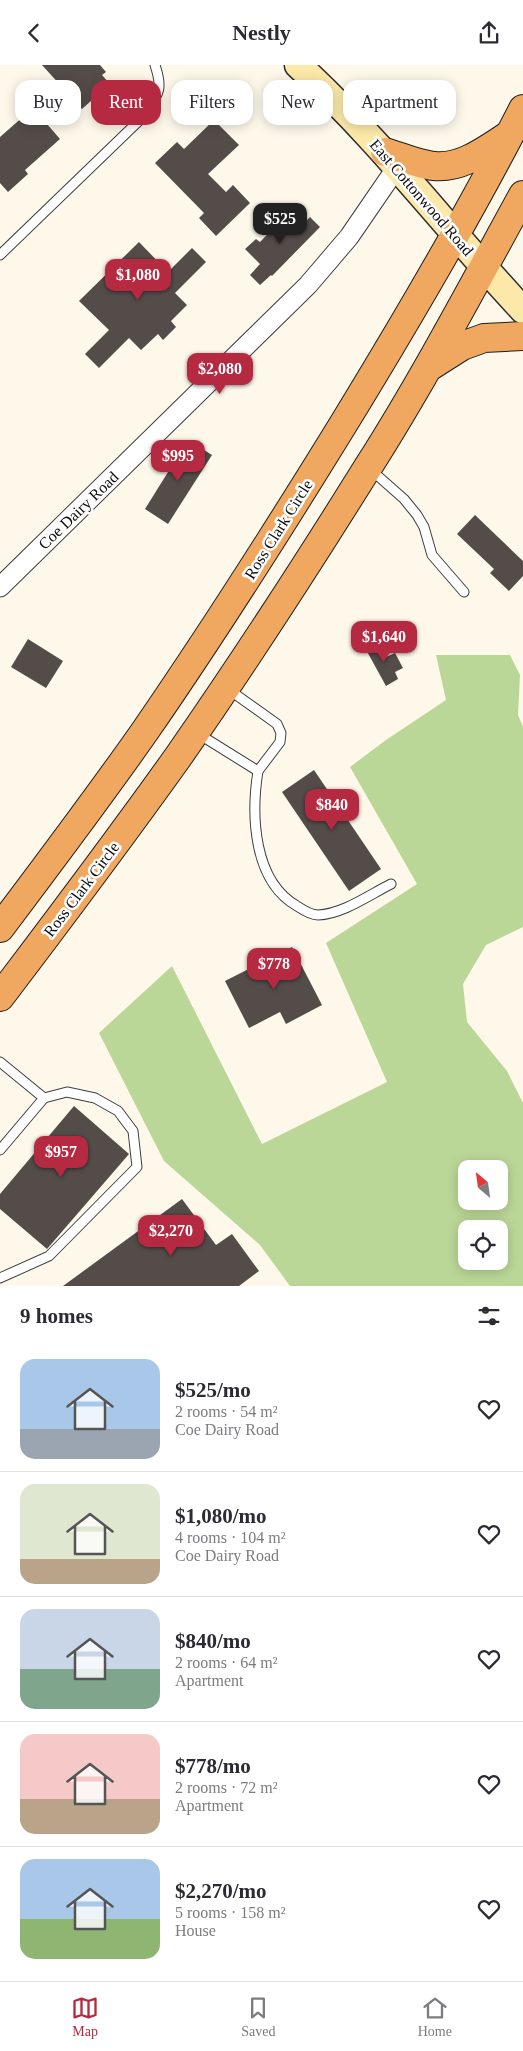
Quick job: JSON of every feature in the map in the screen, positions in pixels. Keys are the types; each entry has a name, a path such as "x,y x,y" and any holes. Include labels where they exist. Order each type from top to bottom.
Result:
{"highway":[{"name":"Ross Clark Circle","path":"0,928 145,731 247,578 394,342 456,236 523,109"},
{"path":"391,160 434,166 453,165 475,157 510,134"},
{"path":"522,197 523,238"},
{"name":"Ross Clark Circle","path":"0,997 94,874 225,687 368,467 484,268 522,197"},
{"path":"425,369 462,346 484,337 523,336"},
{"path":"145,731 178,756"}],"main road":[{"name":"East Cottonwood Road","path":"298,65 329,93 391,160 484,268 523,310"}],"street":[{"name":"Coe Dairy Road","path":"0,587 314,278 349,237 391,160"}],"lane":[{"path":"0,255 146,114 155,99 161,82 155,65"},
{"path":"368,467 404,499 417,515 424,527 432,555 464,592"},
{"path":"225,687 277,724 281,733 280,742 258,771 255,791 257,836 261,855 267,874 276,887 290,902 315,915 329,913 391,884"},
{"path":"195,732 258,771"},
{"path":"0,1062 44,1098"},
{"path":"0,1151 44,1098 67,1092 94,1098 118,1111 133,1131 137,1167 49,1256 0,1278"}],"green space":[{"path":"436,655 510,655 520,675 518,715 523,727 523,927 486,945 463,984 467,1022 507,1071 523,1103 523,1286 290,1286 260,1245 164,1161 99,1033 172,966 262,1144 387,1082 326,943 417,884 350,767 386,740 446,700"}],"building":[{"path":"42,65 100,65 106,72 102,75 106,80 91,80 91,101 82,109 81,80 56,80"},
{"path":"15,124 48,125 60,139 25,170 28,174 8,192 0,183 0,137"},
{"path":"209,125 219,125 239,145 208,174 226,192 233,185 250,203 216,236 199,218 204,213 155,163 177,142 184,149"},
{"path":"292,209 305,222 310,217 320,227 272,276 260,285 250,275 260,264 245,249 256,239 260,242"},
{"path":"139,242 168,272 192,248 206,262 175,293 187,305 171,321 176,327 163,340 158,334 141,350 129,338 99,368 85,354 109,330 79,301"},
{"path":"188,440 212,455 168,524 145,509"},
{"path":"475,515 523,561 523,576 509,591 490,573 494,569 457,534"},
{"path":"28,639 63,661 46,688 11,667"},
{"path":"376,639 386,657 395,653 403,668 395,672 398,679 386,686 364,646"},
{"path":"314,770 381,869 349,891 282,792"},
{"path":"292,947 322,1005 286,1024 280,1012 249,1028 225,981"},
{"path":"74,1106 129,1154 47,1249 0,1209 0,1194"},
{"path":"182,1199 216,1245 232,1234 259,1271 239,1286 63,1286"}]}
